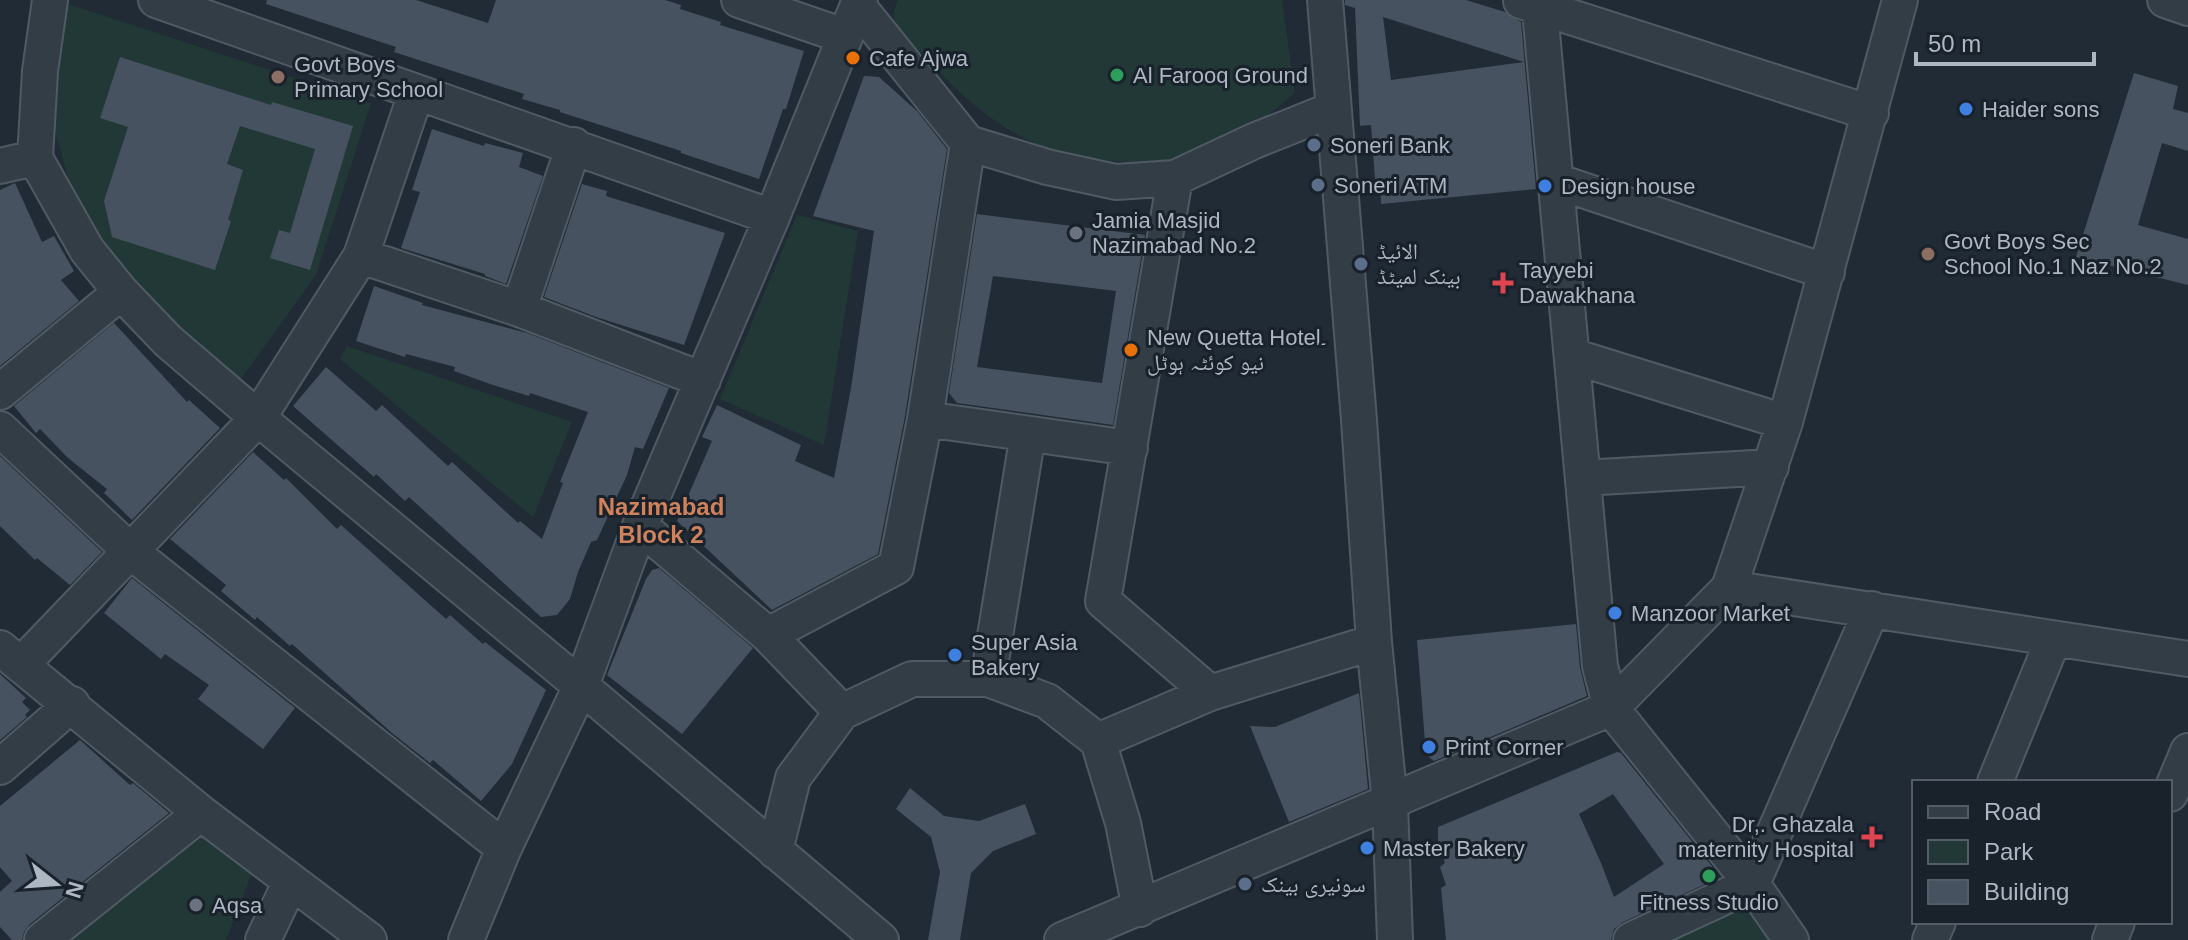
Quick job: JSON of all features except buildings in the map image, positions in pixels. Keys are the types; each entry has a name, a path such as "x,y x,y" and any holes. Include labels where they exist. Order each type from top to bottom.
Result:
{"street":[{"path":"50,0 40,71 35,158 87,250 121,292 168,341 258,418 881,940"},
{"path":"156,0 772,217"},
{"path":"739,0 854,14 968,143 1047,167 1116,182 1175,178 1254,141 1334,109"},
{"path":"1325,0 1374,642 1390,803 1395,940"},
{"path":"1062,940 1611,708 1729,588 1785,422 1900,0"},
{"path":"2165,0 2188,8"},
{"path":"1791,940 1752,884 1611,708 1600,666 1556,181 1532,2 1871,113"},
{"path":"466,940 504,848 581,686 640,526 772,217 854,14"},
{"path":"369,940 201,813 10,656 130,551 258,418 361,256 416,93"},
{"path":"768,635 896,567 925,419 968,143"},
{"path":"519,309 574,145"},
{"path":"0,166 35,158"},
{"path":"1175,178 1103,601 1210,693"},
{"path":"1556,181 1827,272"},
{"path":"361,256 519,309 703,380"},
{"path":"0,392 121,292"},
{"path":"1572,356 1785,422"},
{"path":"925,419 1130,448"},
{"path":"0,429 130,551 504,848"},
{"path":"988,679 1028,434"},
{"path":"1583,478 1771,467"},
{"path":"640,526 768,635 842,712"},
{"path":"1729,588 2188,659"},
{"path":"1631,940 1752,884 1872,609"},
{"path":"1996,780 2053,640"},
{"path":"1098,741 1210,693 1374,642"},
{"path":"775,851 793,778 842,712 912,679 988,679 1047,701 1098,741 1123,823 1140,909"},
{"path":"0,767 72,704"},
{"path":"2172,789 2188,751"},
{"path":"42,940 201,813"},
{"path":"263,940 291,881"}],"green space":[{"name":"Al Farooq Ground","path":"898,0 1282,0 1295,93 1235,139 1194,156 1120,162 1070,154 1026,139 971,102 894,23"},
{"path":"62,2 371,103 316,275 238,383 125,274 95,228 68,177 51,117"},
{"path":"797,215 858,231 824,445 720,399"},
{"path":"347,346 572,422 533,517 340,359"},
{"path":"197,832 252,873 226,940 56,940"},
{"path":"1748,902 1776,940 1668,940"}],"place":[{"name":"Cafe Ajwa","path":"853,58"},
{"name":"Al Farooq Ground","path":"1117,75"},
{"name":"Govt Boys Primary School","path":"278,77"},
{"name":"Haider sons","path":"1966,109"},
{"name":"Soneri Bank","path":"1314,145"},
{"name":"Soneri ATM","path":"1318,185"},
{"name":"Design house","path":"1545,186"},
{"name":"Jamia Masjid Nazimabad No.2","path":"1076,233"},
{"name":"Govt Boys Sec School No.1 Naz No.2","path":"1928,254"},
{"name":"الائیڈ بینک لمیٹڈ","path":"1361,264"},
{"name":"Tayyebi Dawakhana","path":"1503,283"},
{"name":"New Quetta Hotel۔ نیو کوئٹہ ہوٹل","path":"1131,350"},
{"name":"Manzoor Market","path":"1615,613"},
{"name":"Super Asia Bakery","path":"955,655"},
{"name":"Print Corner","path":"1429,747"},
{"name":"Dr,. Ghazala maternity Hospital","path":"1872,837"},
{"name":"Master Bakery","path":"1367,848"},
{"name":"Fitness Studio","path":"1709,876"},
{"name":"سونیری بینک","path":"1245,884"},
{"name":"Aqsa","path":"196,905"}],"district":[{"name":"Nazimabad Block 2","path":"661,520"}]}
